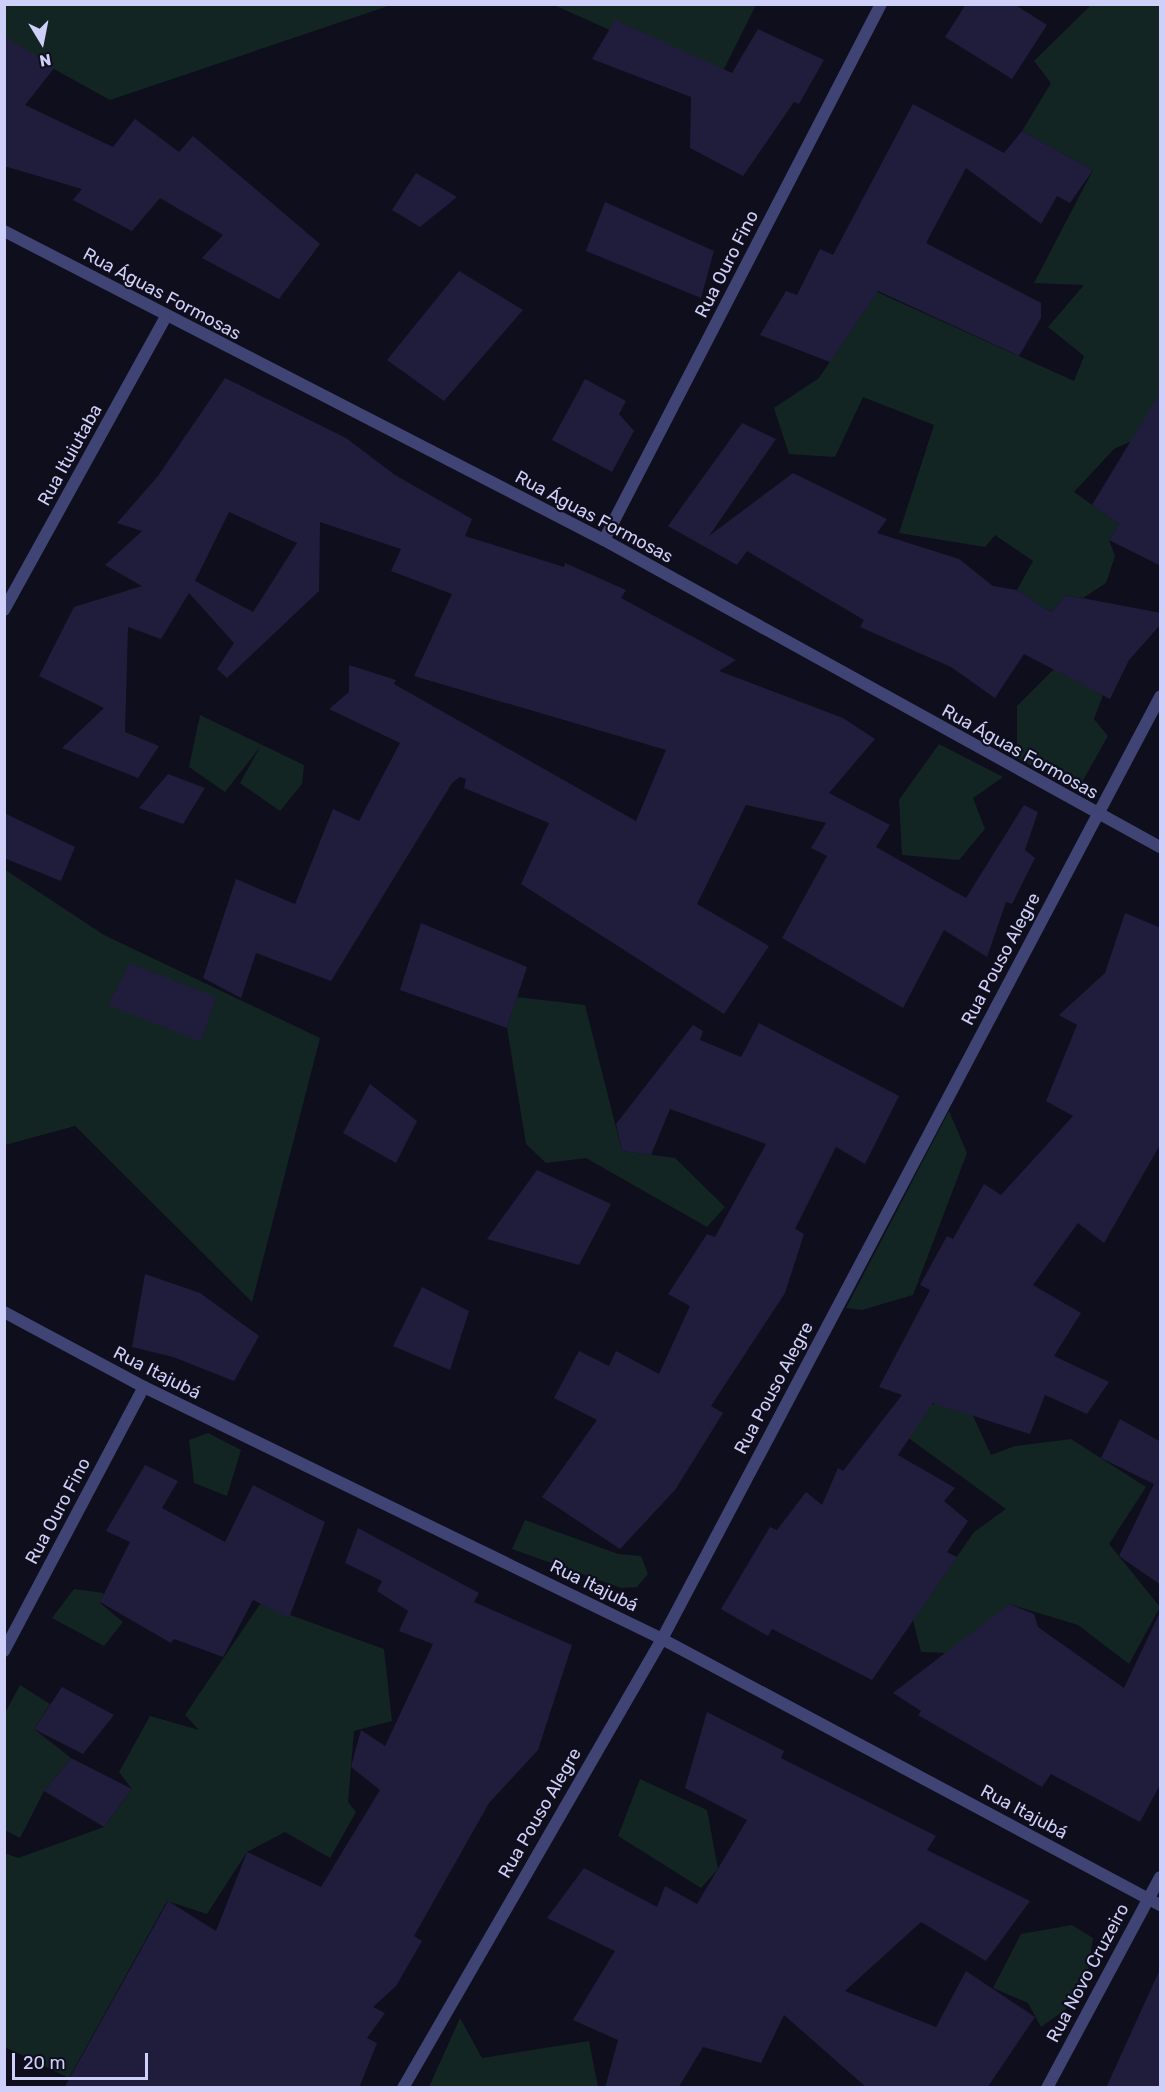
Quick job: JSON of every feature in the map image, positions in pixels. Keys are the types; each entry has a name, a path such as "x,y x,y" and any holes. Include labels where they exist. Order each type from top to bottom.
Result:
{"street":[{"name":"Rua Ouro Fino","path":"604,540 881,4"},
{"name":"Rua Águas Formosas","path":"4,231 166,317 604,540 1097,815 1161,847"},
{"name":"Rua Ituiutaba","path":"4,610 166,317"},
{"name":"Rua Pouso Alegre","path":"403,2088 662,1639 1161,697"},
{"name":"Rua Itajubá","path":"4,1312 144,1388 662,1639 1161,1905"},
{"name":"Rua Ouro Fino","path":"4,1651 144,1388"},
{"name":"Rua Novo Cruzeiro","path":"1047,2088 1161,1877"}],"green space":[{"path":"5,5 391,5 110,100 5,42"},
{"path":"554,5 756,5 719,79"},
{"path":"1091,5 1160,5 1160,403 1134,440 1114,449 1074,492 1119,524 1109,540 1115,556 1106,583 1083,598 1066,595 1051,612 1017,590 1033,561 995,535 985,547 899,533 934,425 863,397 835,457 789,454 774,408 819,378 877,292 1074,381 1084,356 1048,327 1084,285 1034,283 1093,170 1022,131 1051,83 1034,61"},
{"path":"1054,669 1103,695 1094,719 1108,736 1077,791 1017,758 1017,706"},
{"path":"200,715 304,765 302,784 280,811 240,783 260,747 225,792 189,767"},
{"path":"939,744 1003,777 973,798 985,829 959,860 902,855 899,800"},
{"path":"4,869 104,935 320,1038 252,1302 75,1126 5,1145"},
{"path":"517,997 585,1005 622,1151 675,1158 725,1207 707,1227 586,1158 546,1163 526,1144 507,1028"},
{"path":"949,1111 967,1153 913,1295 862,1310 846,1308"},
{"path":"962,1392 991,1455 1015,1446 1071,1439 1146,1487 1109,1544 1160,1607 1129,1664 1078,1625 1009,1604 948,1653 921,1652 913,1620 974,1532 1006,1509 888,1423"},
{"path":"208,1433 241,1450 227,1496 194,1483 189,1440"},
{"path":"525,1520 618,1554 641,1556 648,1574 637,1587 621,1588 512,1549"},
{"path":"74,1589 104,1593 100,1603 123,1622 104,1646 52,1618"},
{"path":"260,1604 384,1649 392,1721 354,1731 348,1802 356,1812 330,1858 285,1832 247,1852 207,1914 167,1901 69,2078 5,2047 4,1853 18,1858 104,1827 132,1789 119,1772 150,1716 199,1730 185,1715"},
{"path":"20,1685 50,1704 34,1729 71,1758 44,1791 20,1838 5,1830 4,1715"},
{"path":"640,1779 707,1810 718,1869 701,1888 618,1836"},
{"path":"1072,1925 1093,1938 1084,1996 1041,2027 1028,2003 993,1988 1021,1934"},
{"path":"460,2018 482,2058 589,2041 598,2087 429,2087"}],"building":[{"path":"966,4 1014,4 1047,25 1012,79 945,37"},
{"path":"615,20 732,73 758,29 824,60 799,104 794,102 743,176 690,148 691,97 592,59"},
{"path":"4,36 55,67 25,105 113,147 135,119 179,152 193,136 320,244 279,299 202,258 223,235 160,198 132,231 73,200 82,189 4,166"},
{"path":"913,104 1004,153 1022,131 1093,170 1070,203 1057,196 1041,224 966,168 926,243 1041,303 1041,318 1019,356 878,291 830,362 760,335 786,291 797,295 820,249 833,255"},
{"path":"416,173 457,197 420,227 392,210"},
{"path":"605,202 714,251 701,298 586,251"},
{"path":"459,271 523,310 444,401 387,360"},
{"path":"225,378 346,438 395,475 472,519 465,536 564,567 565,563 626,590 621,598 736,660 719,671 843,718 875,739 829,793 890,825 876,847 966,898 1024,805 1038,812 1025,850 1035,858 1012,904 1006,902 987,957 944,930 903,1008 782,938 827,856 811,848 826,823 746,805 697,904 769,946 724,1014 521,884 549,823 464,788 466,779 460,777 452,783 331,981 256,953 241,998 203,978 236,879 295,904 333,809 359,821 400,743 329,709 349,692 349,665 396,680 394,684 636,821 666,750 414,676 452,594 391,571 401,549 320,522 319,591 227,678 217,669 234,643 189,593 161,639 128,627 125,732 159,746 138,778 62,748 104,708 39,676 74,607 142,586 105,565 142,531 117,523 158,476","holes":["229,512 297,543 253,612 195,581"]},
{"path":"585,379 626,401 619,414 634,431 612,472 552,440"},
{"path":"1161,391 1161,566 1109,540 1119,524 1092,505"},
{"path":"742,423 776,439 709,536 793,473 887,519 877,533 959,559 993,586 1017,590 1051,612 1066,595 1161,613 1161,624 1129,660 1110,699 1024,654 995,698 951,667 860,627 864,620 747,551 737,565 668,526"},
{"path":"168,774 205,788 183,824 139,808"},
{"path":"4,813 75,847 61,881 4,858"},
{"path":"1125,913 1161,928 1161,1143 1104,1243 1078,1223 1033,1285 1081,1313 1054,1356 1109,1382 1087,1414 1045,1395 1030,1434 933,1403 898,1455 955,1488 944,1501 968,1521 947,1552 957,1557 872,1680 772,1629 768,1636 721,1609 770,1527 777,1530 806,1492 822,1505 838,1468 843,1471 902,1395 879,1387 930,1290 920,1285 947,1236 953,1239 984,1184 1001,1195 1073,1116 1046,1101 1077,1025 1059,1015 1105,973"},
{"path":"421,923 527,967 507,1028 400,990"},
{"path":"130,963 216,997 201,1042 108,1005"},
{"path":"759,1023 899,1096 865,1164 836,1147 795,1229 804,1234 785,1293 711,1406 723,1413 675,1490 620,1549 542,1497 597,1420 554,1398 579,1351 609,1366 616,1351 659,1374 690,1306 668,1294 707,1234 715,1237 766,1144 670,1109 651,1155 622,1151 616,1124 693,1025 703,1031 700,1040 741,1057"},
{"path":"370,1084 417,1121 396,1163 343,1133"},
{"path":"537,1170 611,1204 579,1265 487,1239"},
{"path":"145,1274 200,1293 259,1336 234,1381 173,1357 132,1347"},
{"path":"422,1287 469,1311 450,1370 393,1346"},
{"path":"1120,1419 1161,1442 1161,1585 1119,1556 1154,1484 1101,1458"},
{"path":"145,1465 178,1481 162,1508 225,1542 253,1485 325,1522 289,1618 253,1600 223,1657 174,1639 171,1643 100,1602 130,1542 106,1531"},
{"path":"358,1528 479,1593 474,1602 572,1645 538,1750 489,1803 414,1936 422,1941 396,1986 373,2007 385,2013 367,2038 377,2043 359,2088 64,2088 168,1901 216,1931 247,1852 321,1887 380,1790 351,1767 361,1730 385,1746 433,1644 399,1631 408,1611 377,1591 382,1581 345,1563"},
{"path":"1009,1604 1034,1614 1038,1627 1124,1688 1161,1610 1161,1783 1140,1822 1051,1774 1042,1787 918,1715 921,1711 893,1693"},
{"path":"62,1687 114,1715 83,1754 34,1729"},
{"path":"707,1712 784,1751 781,1758 936,1836 927,1850 1030,1901 986,1961 921,1922 845,1991 936,2027 966,1971 1035,2017 987,2088 867,2088 784,2015 761,2063 703,2047 678,2088 605,2088 618,2040 573,2020 615,1951 547,1918 584,1868 657,1907 665,1886 697,1904 747,1820 685,1788"},
{"path":"71,1758 132,1789 104,1827 44,1791"},
{"path":"1161,1967 1161,2088 1106,2088"}]}
